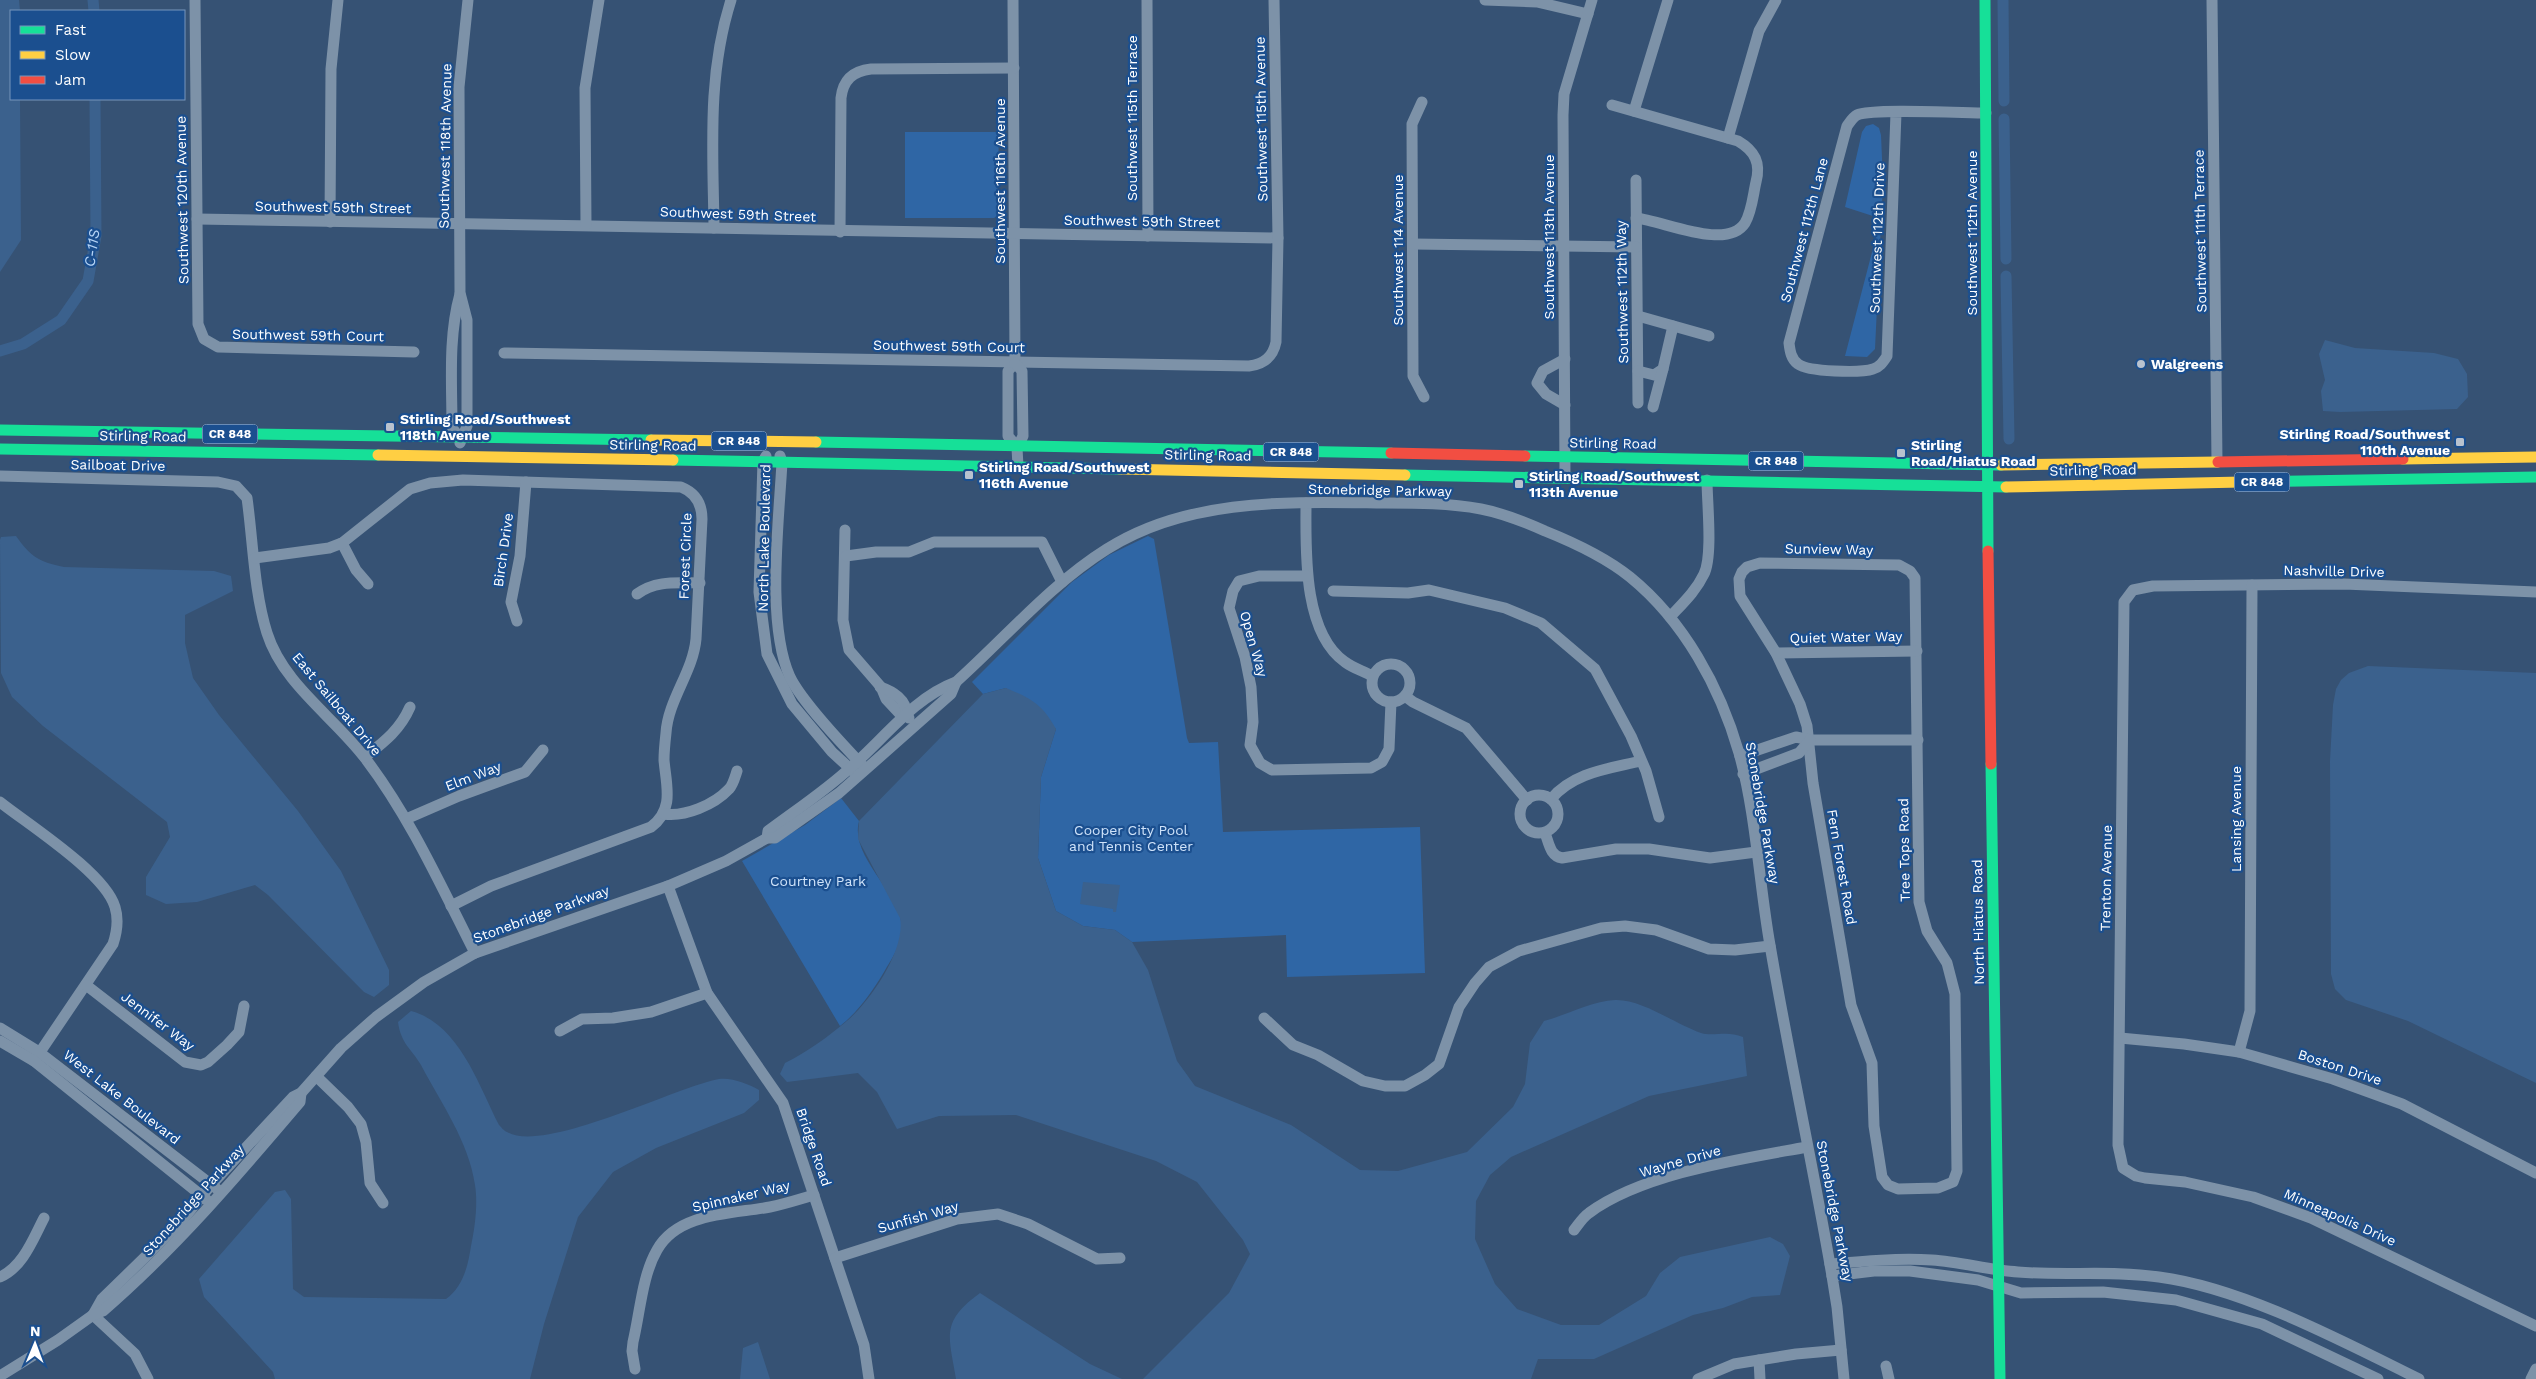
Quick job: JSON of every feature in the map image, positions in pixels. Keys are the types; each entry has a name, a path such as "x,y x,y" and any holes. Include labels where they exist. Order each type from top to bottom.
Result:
{"main road":[{"name":"Southwest 112th Avenue","path":"1985,0 1987,465"},
{"name":"Stirling Road","path":"0,430 773,441 1017,448 1987,465 2536,458"},
{"name":"Stirling Road","path":"0,449 763,461 1988,487 2536,477"},
{"name":"North Hiatus Road","path":"1987,465 2000,1379"}],"street":[{"name":"Southwest 120th Avenue","path":"195,0 198,324 204,339"},
{"path":"330,222 330,68 338,0"},
{"name":"Southwest 118th Avenue","path":"460,457 460,438 467,426 467,329 460,293 459,87 468,0"},
{"path":"586,225 585,88 599,0"},
{"path":"714,228 714,81 722,30 731,0"},
{"name":"Southwest 116th Avenue","path":"1013,0 1015,363 1008,371 1008,436 1017,448 1018,466"},
{"name":"Southwest 115th Terrace","path":"1146,0 1148,236"},
{"name":"Southwest 115th Avenue","path":"1274,0 1278,238"},
{"path":"1485,0 1538,2 1588,14"},
{"name":"Southwest 113th Avenue","path":"1565,477 1564,94 1592,0"},
{"path":"1634,111 1668,0"},
{"path":"1728,138 1759,31 1776,0"},
{"name":"Southwest 111th Terrace","path":"2212,0 2217,462"},
{"path":"840,232 841,98 843,85 850,76 857,72 871,69 1014,68"},
{"name":"Southwest 114 Avenue","path":"1422,102 1412,124 1413,376 1424,397"},
{"path":"1612,105 1728,138 1745,146 1756,157 1759,168 1748,217 1738,230 1724,236 1714,236 1652,220 1636,218"},
{"path":"1896,113 1986,113"},
{"name":"Southwest 112th Lane","path":"1792,356 1789,343 1790,336 1848,126 1858,115 1896,113"},
{"name":"Southwest 112th Drive","path":"1792,356 1798,364 1813,370 1869,370 1882,364 1889,350 1889,275 1896,172 1896,113"},
{"name":"Southwest 112th Way","path":"1636,180 1638,403"},
{"name":"Southwest 59th Street","path":"197,219 586,225 840,232 1278,238"},
{"name":"Southwest 59th Court","path":"504,353 1249,366 1263,362 1272,354 1276,342 1278,238"},
{"path":"1413,244 1636,247"},
{"path":"1638,316 1709,336"},
{"path":"1653,406 1664,369 1673,326"},
{"name":"Southwest 59th Court","path":"204,339 218,347 414,352"},
{"path":"1565,359 1543,371 1537,383 1546,394 1565,405"},
{"path":"1638,371 1654,375 1664,369"},
{"name":"North Lake Boulevard","path":"773,441 763,461 760,592 767,654 792,704 832,752 858,768"},
{"name":"North Lake Boulevard","path":"773,441 782,462 776,602 782,650 790,677 801,694 842,744 858,768"},
{"name":"Sailboat Drive","path":"0,476 218,482 236,486"},
{"path":"1670,617 1693,593 1706,572 1708,546 1707,480"},
{"name":"Forest Circle","path":"255,558 317,551 342,543 410,489 430,483 455,481 526,482 681,487 690,490 702,509 700,583 695,648 669,714 666,730 664,761 669,792 664,814"},
{"name":"Birch Drive","path":"517,621 511,602 520,556 526,482"},
{"name":"East Sailboat Drive","path":"236,486 247,498 260,601 267,634 283,666 365,757 406,819 475,953"},
{"path":"1306,502 1306,576 1315,615 1334,652 1345,662 1372,676"},
{"name":"Stonebridge Parkway","path":"93,1315 102,1299 180,1223 211,1185 293,1098 301,1093 341,1048 376,1017 412,991 475,953 668,886 726,861 767,838 768,831 916,725 951,694 956,682 1062,582 1109,547 1159,525 1201,512 1252,504 1306,502 1430,503 1484,509 1532,525 1581,546 1630,577 1670,617 1707,673 1728,718 1740,756 1770,946 1830,1264 1844,1379"},
{"path":"845,530 846,556 843,620 849,650 880,687 892,691 903,702 906,714 916,725"},
{"path":"846,556 876,552 909,552 934,542 1042,542 1062,582"},
{"path":"342,543 356,570 368,584"},
{"name":"Sunview Way","path":"1747,567 1760,563 1893,565 1910,571"},
{"name":"Fern Forest Road","path":"1747,567 1739,579 1740,596 1776,653 1800,704 1810,740 1812,783 1852,1005 1872,1063 1874,1126 1880,1171 1888,1185"},
{"name":"Tree Tops Road","path":"1888,1185 1898,1189 1938,1188 1953,1182 1958,1163 1955,994 1947,963 1927,930 1919,902 1916,582 1910,571"},
{"name":"Open Way","path":"1306,576 1260,576 1239,581 1233,592 1229,608 1251,687 1253,722 1250,745 1260,763 1272,770 1371,768 1382,762 1389,749 1391,702"},
{"path":"637,594 648,586 661,583 700,583"},
{"name":"Nashville Drive","path":"2133,590 2153,586 2344,584 2536,592"},
{"name":"Lansing Avenue","path":"2239,1052 2250,1010 2252,585"},
{"path":"1333,591 1408,593 1429,590 1505,608 1541,623 1595,669 1627,727 1642,761 1658,817"},
{"name":"Trenton Avenue","path":"2123,1168 2118,1145 2124,602 2133,590"},
{"name":"Quiet Water Way","path":"1776,653 1917,651"},
{"path":"1385,664 1397,664 1403,667 1410,679 1410,685 1405,696 1391,702 1379,698 1375,694 1371,682 1372,676 1385,664"},
{"name":"Stonebridge Parkway","path":"858,768 906,714 943,686 956,682"},
{"path":"1405,696 1413,702 1466,728 1527,800"},
{"path":"365,757 393,734 404,722 410,707"},
{"path":"1740,756 1796,737 1810,740 1918,740"},
{"path":"1743,774 1799,753 1810,740"},
{"name":"Elm Way","path":"406,819 459,796 525,772 543,750"},
{"path":"1551,800 1566,784 1577,778 1642,761"},
{"path":"451,906 491,886 651,827 664,814 677,816 688,813 717,798 730,788 737,771"},
{"path":"1542,795 1551,800 1557,806 1558,819 1551,830 1533,833 1523,825 1520,813 1527,800 1542,795"},
{"path":"0,802 100,882 115,906 117,931 113,944 37,1057"},
{"path":"1546,832 1550,849 1557,857 1562,858 1616,849 1649,849 1710,858 1756,852"},
{"name":"Bridge Road","path":"668,886 707,993 783,1103 864,1345 869,1379"},
{"path":"1264,1018 1293,1045 1318,1055 1364,1081 1385,1086 1405,1086 1425,1076 1438,1064 1459,1007 1488,967 1519,951 1601,928 1625,926 1656,930 1709,949 1735,950 1770,946"},
{"name":"Jennifer Way","path":"86,985 185,1062 193,1065 208,1062 239,1032 244,1006"},
{"path":"560,1031 582,1019 613,1018 651,1012 707,993"},
{"name":"West Lake Boulevard","path":"0,1028 222,1193"},
{"name":"Boston Drive","path":"2120,1038 2184,1044 2239,1052 2333,1079 2402,1104 2536,1173"},
{"name":"West Lake Boulevard","path":"0,1041 37,1057 212,1205"},
{"path":"316,1076 348,1107 361,1124 366,1142 370,1183 383,1203"},
{"name":"Stonebridge Parkway","path":"0,1376 58,1340 93,1315 103,1311 133,1286 167,1254 212,1205 300,1102 301,1093"},
{"name":"Wayne Drive","path":"1574,1230 1587,1214 1604,1203 1643,1186 1695,1169 1807,1147"},
{"name":"Minneapolis Drive","path":"2123,1168 2136,1176 2185,1182 2253,1197 2312,1218 2536,1326"},
{"name":"Spinnaker Way","path":"635,1369 632,1351 633,1342 648,1275 657,1249 673,1230 698,1219 773,1206 814,1195"},
{"name":"Sunfish Way","path":"835,1258 957,1219 998,1214 1028,1224 1097,1259 1120,1258"},
{"path":"0,1277 8,1274 27,1252 44,1218"},
{"path":"1830,1264 1908,1259 1934,1260 1999,1270 2140,1275 2185,1281 2285,1316 2419,1379"},
{"path":"1832,1276 1910,1271 1978,1280 2021,1293 2103,1292 2140,1295 2195,1304 2262,1324 2378,1379"},
{"path":"2140,1275 2140,1295"},
{"path":"93,1315 135,1354 148,1379"},
{"path":"1698,1379 1734,1364 1841,1350"},
{"path":"1759,1360 1760,1379"},
{"path":"1886,1366 1889,1379"},
{"path":"2531,1379 2536,1369"}],"green space":[{"path":"1873,124 1879,128 1881,135 1883,182 1875,349 1867,357 1845,356 1877,233 1876,217 1845,207 1862,132 1866,126"},
{"path":"905,132 999,132 997,216 994,218 905,218"},
{"name":"Cooper City Pool and Tennis Center","path":"1148,536 1154,539 1187,738 1189,743 1218,742 1223,832 1420,827 1425,973 1287,977 1286,935 1132,942 1115,930 1083,926 1056,911 1038,858 1041,777 1056,729 1006,688 983,694 972,682 1072,582 1109,555"},
{"name":"Courtney Park","path":"841,798 859,821 858,835 862,849 895,903 902,930 895,952 870,994 859,1008 840,1026 742,861 805,825"}],"shaded area":[{"path":"0,0 19,0 20,10 10,10 10,100 20,100 21,240 0,272"},
{"path":"2325,340 2355,348 2434,353 2458,359 2467,374 2468,397 2457,409 2323,411 2321,391 2325,380 2319,354"},
{"path":"16,536 36,558 64,567 214,571 231,576 233,591 185,615 185,643 193,678 219,715 298,811 341,871 389,970 389,985 374,997 364,992 268,895 255,885 197,902 166,904 146,895 146,877 170,837 167,822 43,726 12,697 1,673 0,540 1,537"},
{"path":"2368,666 2536,673 2536,1083 2408,1021 2346,1000 2335,989 2331,974 2330,761 2333,705 2336,689 2341,680 2349,673"},
{"path":"1006,688 1036,703 1056,729 1041,777 1038,858 1056,911 1083,926 1115,930 1132,942 1148,970 1177,1061 1195,1086 1291,1125 1360,1170 1398,1171 1467,1152 1513,1107 1525,1084 1530,1043 1544,1021 1597,1003 1615,1000 1636,1003 1701,1033 1731,1034 1743,1037 1747,1076 1649,1096 1511,1157 1490,1175 1476,1201 1475,1239 1495,1284 1517,1309 1561,1325 1599,1325 1646,1296 1660,1273 1680,1257 1770,1237 1783,1244 1790,1256 1780,1295 1752,1297 1723,1308 1693,1315 1594,1359 1538,1359 1531,1379 1143,1379 1229,1293 1250,1254 1243,1240 1197,1182 1156,1161 1016,1115 939,1116 897,1129 877,1092 858,1073 787,1082 780,1074 785,1063 825,1038 848,1020 867,1000 885,973 898,944 900,918 858,839 859,821 983,694"},
{"path":"1083,882 1120,885 1116,912 1113,912 1113,909 1080,904"},
{"path":"411,1011 428,1018 454,1042 475,1074 499,1125 507,1132 525,1136 550,1134 579,1127 699,1084 719,1079 745,1083 759,1090 759,1100 744,1113 656,1148 613,1172 578,1217 544,1324 530,1379 275,1379 273,1372 204,1297 199,1279 275,1192 285,1190 291,1199 293,1289 304,1297 446,1299 457,1288 464,1276 475,1223 476,1200 472,1169 461,1138 453,1123 421,1065 401,1036 398,1022"},
{"path":"980,1293 1090,1364 1122,1379 956,1379 950,1331 958,1313"},
{"path":"758,1342 770,1379 740,1379 743,1348"}],"waterway":[{"name":"C-11S","path":"93,0 94,10"},
{"path":"2003,0 2004,101"},
{"name":"C-11S","path":"0,351 23,344 61,320 88,281 96,236 95,100"},
{"path":"2004,119 2006,259"},
{"path":"2006,276 2009,439"}],"traffic: fast":[{"path":"1985,0 1988,551"},
{"path":"0,430 651,440"},
{"path":"816,442 1391,453"},
{"path":"0,449 378,455"},
{"path":"1525,456 2001,465"},
{"path":"673,460 1119,469"},
{"path":"1405,475 2006,487"},
{"path":"2242,482 2536,477"},
{"path":"1991,764 2000,1379"}],"traffic: slow":[{"path":"651,440 816,442"},
{"path":"378,455 673,460"},
{"path":"2403,459 2536,457"},
{"path":"2001,465 2218,462"},
{"path":"1119,469 1405,475"},
{"path":"2006,487 2242,482"}],"traffic: jam":[{"path":"1391,453 1525,456"},
{"path":"2218,462 2403,459"},
{"path":"1988,551 1991,764"}],"place":[{"name":"Walgreens","path":"2141,364"},
{"name":"Stirling Road/Southwest 118th Avenue","path":"390,427"},
{"name":"Stirling Road/Southwest 110th Avenue","path":"2460,442"},
{"name":"Stirling Road/Hiatus Road","path":"1901,453"},
{"name":"Stirling Road/Southwest 116th Avenue","path":"969,475"},
{"name":"Stirling Road/Southwest 113th Avenue","path":"1519,484"}]}
